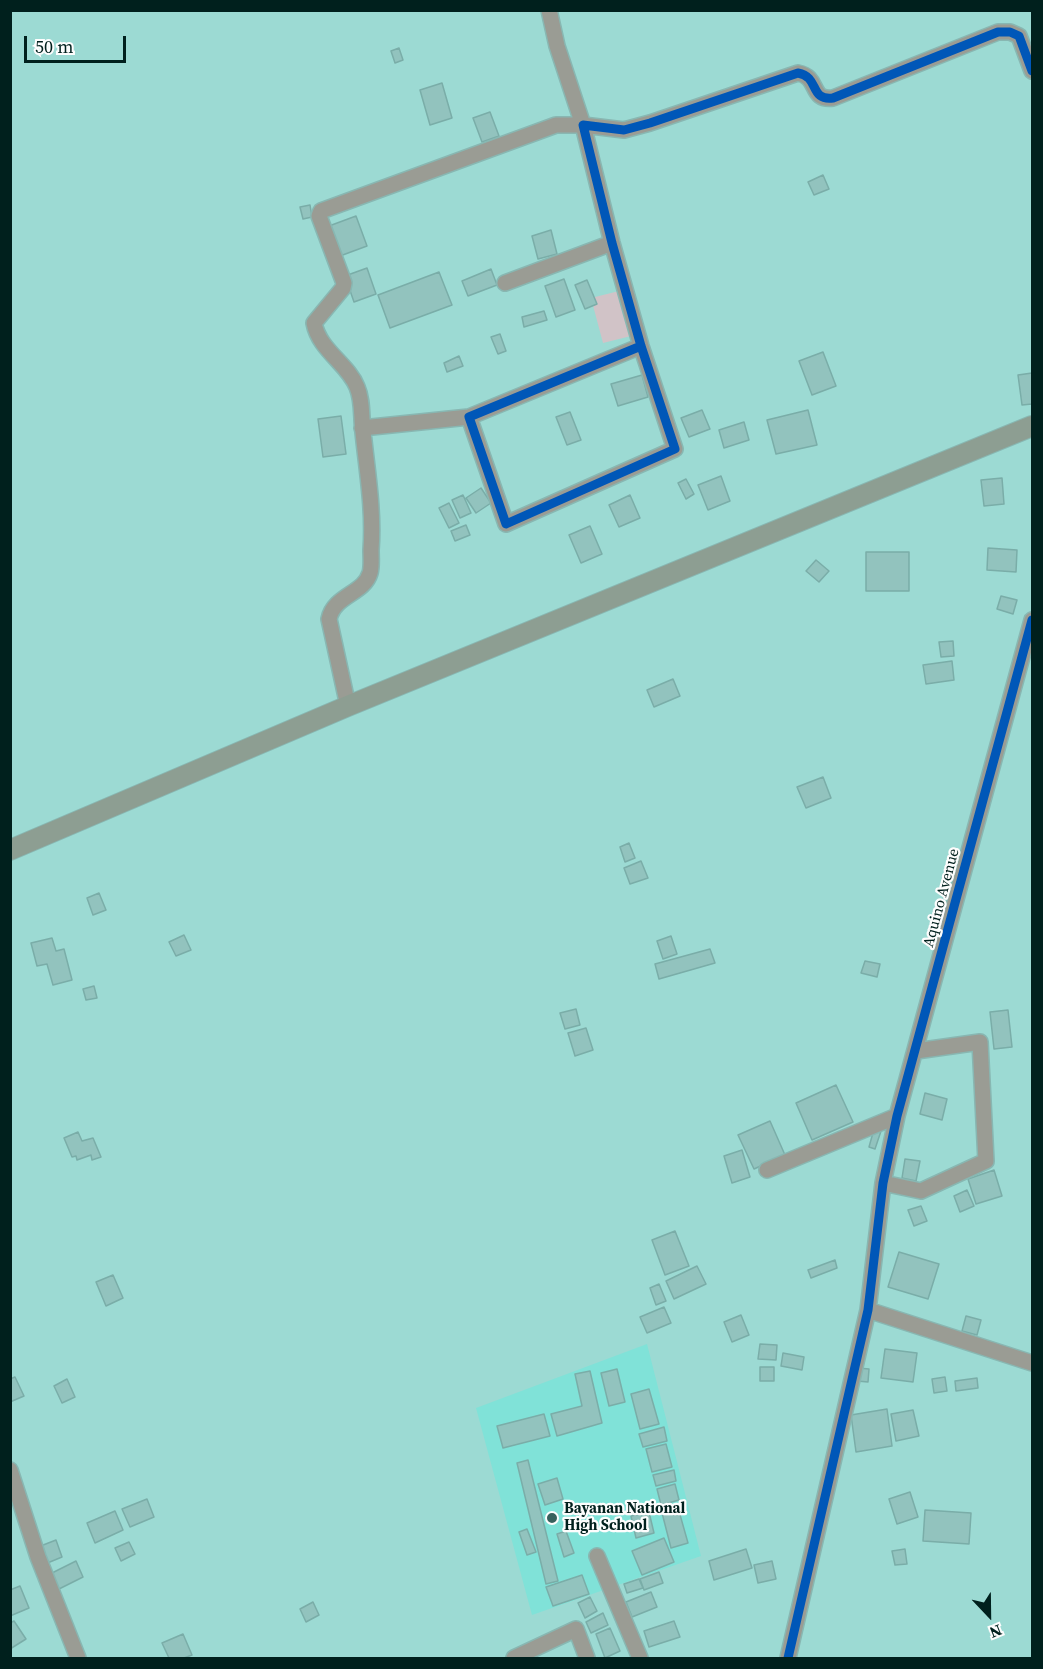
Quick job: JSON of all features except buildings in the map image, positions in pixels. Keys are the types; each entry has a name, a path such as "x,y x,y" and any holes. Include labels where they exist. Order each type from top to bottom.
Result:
{"main road":[{"path":"10,850 348,706 1032,426"}],"street":[{"path":"469,417 506,524 675,449 641,346 612,243 583,125 557,46 549,10"},
{"path":"348,706 329,619 330,611 365,582 370,573 373,522 362,428 362,405 356,384 316,334 314,323 343,288 344,283 320,216 321,211 556,125 583,125 624,130 798,74 806,75 812,80 819,96 825,99 833,98 998,32 1010,32 1019,36 1032,71"},
{"path":"505,283 612,243"},
{"path":"362,428 469,417 641,346"},
{"name":"Aquino Avenue","path":"788,1659 868,1311 883,1183 897,1116 1032,620"},
{"path":"883,1183 921,1191 986,1161 980,1042 916,1051"},
{"path":"766,1170 897,1116"},
{"path":"868,1311 1032,1363"},
{"path":"10,1470 38,1557 78,1659"},
{"path":"597,1556 640,1659"},
{"path":"514,1659 576,1629 587,1659"}],"shaded area":[{"path":"619,291 631,336 603,343 591,298"},
{"path":"647,1344 701,1556 532,1615 476,1408"}],"cycle path":[{"path":"641,346 469,417 506,524 675,449 641,346 612,243 583,125 624,130 798,73 809,79 820,96 833,98 998,32 1010,32 1019,36 1032,71"},
{"path":"788,1658 868,1310 883,1183 897,1116 1032,620"}],"place":[{"name":"Bayanan National High School","path":"552,1518"}]}
